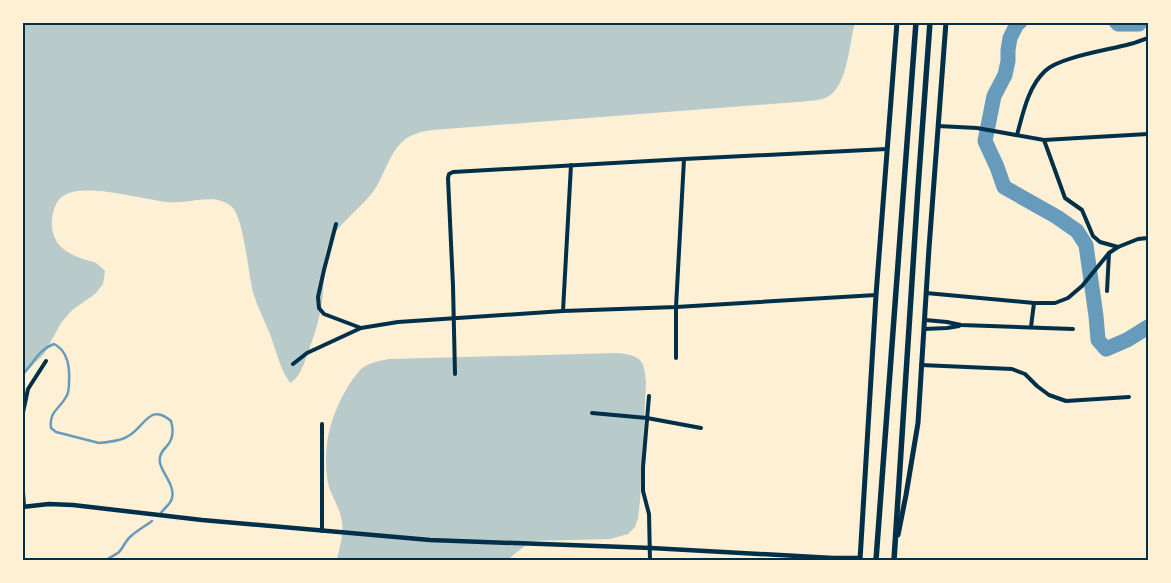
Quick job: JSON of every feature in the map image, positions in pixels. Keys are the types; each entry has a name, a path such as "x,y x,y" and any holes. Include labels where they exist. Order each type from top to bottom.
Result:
{"main road":[{"path":"860,559 876,295 897,22"},
{"path":"876,560 916,22"},
{"path":"894,560 930,22"},
{"path":"894,550 906,495 918,423 946,22"}],"street":[{"path":"1017,135 1030,94 1039,77 1051,66 1148,38"},
{"path":"938,126 977,128 1044,140 1148,134"},
{"path":"1044,140 1065,198 1082,210 1094,236 1100,242 1118,246"},
{"path":"455,374 449,174 453,172 684,158 887,149"},
{"path":"676,358 676,307 684,158"},
{"path":"563,311 570,165"},
{"path":"336,224 318,297 319,308 324,314 361,328"},
{"path":"926,293 1034,303 1055,303 1068,298 1082,286 1109,253 1118,246 1138,239 1148,238"},
{"path":"1107,291 1109,253"},
{"path":"292,364 307,353 361,328 398,322 563,311 676,307 876,295"},
{"path":"1031,327 1034,303"},
{"path":"925,320 947,322 961,326"},
{"path":"924,329 961,326 1073,329"},
{"path":"22,417 28,389 46,362"},
{"path":"921,365 1012,369 1025,374 1049,395 1066,400 1129,397"},
{"path":"649,396 646,418 643,491 649,514 650,560"},
{"path":"592,413 646,418 701,428"},
{"path":"322,424 322,531"},
{"path":"22,478 23,507 49,504 72,505 202,520 430,540 651,548 860,559"}],"shaded area":[{"path":"23,23 855,23 844,73 835,90 829,96 822,99 432,130 408,137 393,153 375,189 341,225 330,240 325,259 322,301 313,340 299,374 290,383 282,368 255,297 243,234 232,207 225,202 209,199 166,202 100,191 74,192 61,197 53,214 52,228 56,241 64,249 74,255 95,262 105,271 103,284 95,294 72,310 61,323 44,354 23,375"},
{"path":"618,353 636,357 640,360 644,368 646,382 638,518 635,527 628,534 610,539 531,541 507,560 337,560 342,528 340,514 328,481 326,467 327,444 334,415 342,397 361,369 374,362 389,359"}],"waterway":[{"path":"1020,22 1010,38 1005,75 994,96 985,141 1004,187 1057,217 1077,231 1086,245 1098,340 1106,349 1127,340 1148,327"},
{"path":"1116,22 1118,24 1139,24 1140,22"},
{"path":"22,375 40,353 49,346 54,344 65,355 69,371 69,390 53,414 51,428 56,432 99,443 127,437 153,415 158,414 171,421 173,432 160,457 160,462 173,493 170,502 161,513"},
{"path":"106,560 119,552 129,538 152,521"}]}
